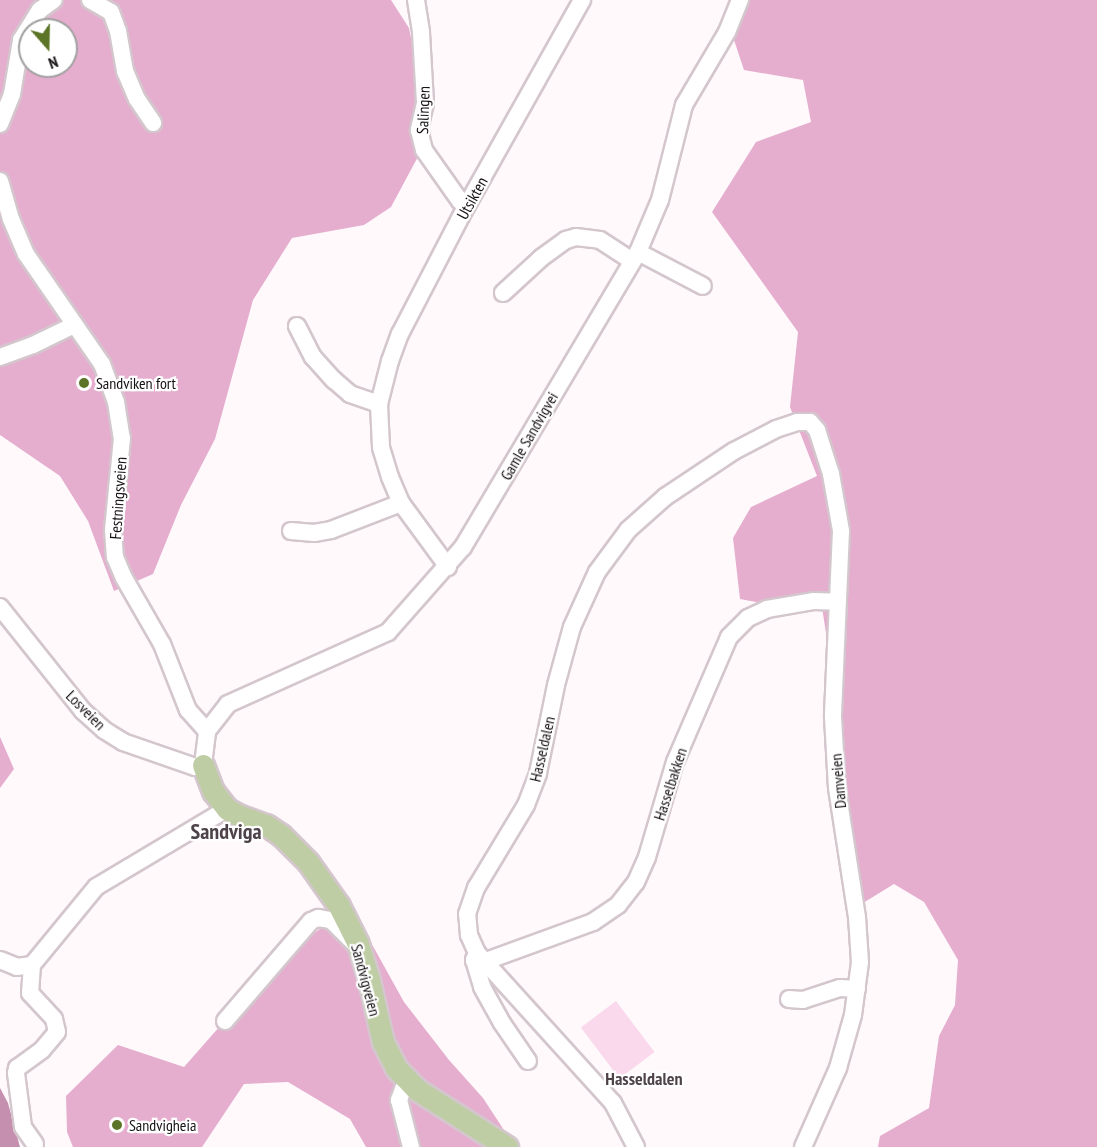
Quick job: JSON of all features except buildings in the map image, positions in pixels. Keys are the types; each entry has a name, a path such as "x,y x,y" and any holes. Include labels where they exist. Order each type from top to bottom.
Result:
{"main road":[{"path":"203,765 213,791 227,809"},
{"name":"Sandvigveien","path":"227,809 266,825 294,847 320,877 339,906 358,944 383,1042 397,1069 409,1083 507,1147"}],"street":[{"path":"0,124 12,94 21,40 40,10 54,0"},
{"path":"90,0 111,12 118,32 125,71 137,99 153,123"},
{"name":"Salingen","path":"416,0 425,103 419,130 421,140 424,150 460,201 467,205"},
{"name":"Utsikten","path":"448,567 401,503 381,447 379,404 390,361 400,334 467,205 582,0"},
{"name":"Gamle Sandvigvei","path":"207,731 228,704 388,632 463,548 635,256 660,200 684,105 727,32 740,0"},
{"name":"Festningsveien","path":"0,181 11,219 26,254 102,364 116,402 122,438 113,530 115,557 123,578 162,644 188,710 207,731"},
{"path":"503,293 542,258 566,240 576,237 600,240 703,286"},
{"path":"0,357 33,345 74,325"},
{"path":"297,326 314,357 334,380 350,394 379,404"},
{"name":"Damveien","path":"797,422 810,423 817,430 831,474 841,531 833,717 837,789 857,917 860,962 857,988 838,1068 803,1147"},
{"name":"Hasseldalen","path":"636,1147 613,1103 481,957 469,935 467,914 477,888 526,805 538,774 556,685 572,627 597,572 628,530 682,484 734,451 776,429 797,422"},
{"path":"291,531 314,533 330,530 401,503"},
{"name":"Hasselbakken","path":"481,957 593,922 618,905 636,882 647,857 675,762 729,637 748,618 767,609 813,602 837,602"},
{"name":"Losveien","path":"0,608 83,711 104,730 123,742 178,763 195,767 203,765"},
{"path":"203,765 207,731"},
{"path":"35,1144 23,1127 16,1073 17,1068 42,1050 57,1032 54,1019 30,993 32,965 96,887 227,809"},
{"path":"225,1021 311,921 318,918 331,920 351,943 358,944"},
{"path":"481,957 474,960 482,987 502,1023 528,1061"},
{"path":"0,960 17,967 32,965"},
{"path":"789,999 803,1000 840,988 857,988"},
{"path":"409,1083 399,1100 411,1147"}],"shaded area":[{"path":"0,0 391,0 409,28 423,95 428,138 391,207 364,225 292,238 253,300 215,439 181,505 153,574 114,591 88,521 60,476 0,435"},
{"path":"735,0 1097,0 1097,1147 878,1147 880,1136 929,1108 939,1036 955,1005 958,960 924,902 894,884 863,903 861,933 833,679 822,607 767,604 740,599 733,538 751,507 817,476 790,407 798,332 712,212 756,142 811,122 803,80 744,70 732,34"},
{"path":"0,737 14,769 0,788"},
{"path":"324,926 369,939 404,1002 449,1060 483,1098 515,1147 366,1147 350,1119 288,1082 244,1084 202,1147 73,1147 67,1132 66,1096 118,1045 184,1067 279,959"},
{"path":"616,1001 655,1052 619,1079 581,1027"},
{"path":"0,1088 8,1103 20,1147 0,1147"}],"place":[{"name":"Sandviken fort","path":"84,383"},
{"name":"Sandvigheia","path":"117,1125"}],"district":[{"name":"Sandviga","path":"226,832"},
{"name":"Hasseldalen","path":"644,1079"}]}
